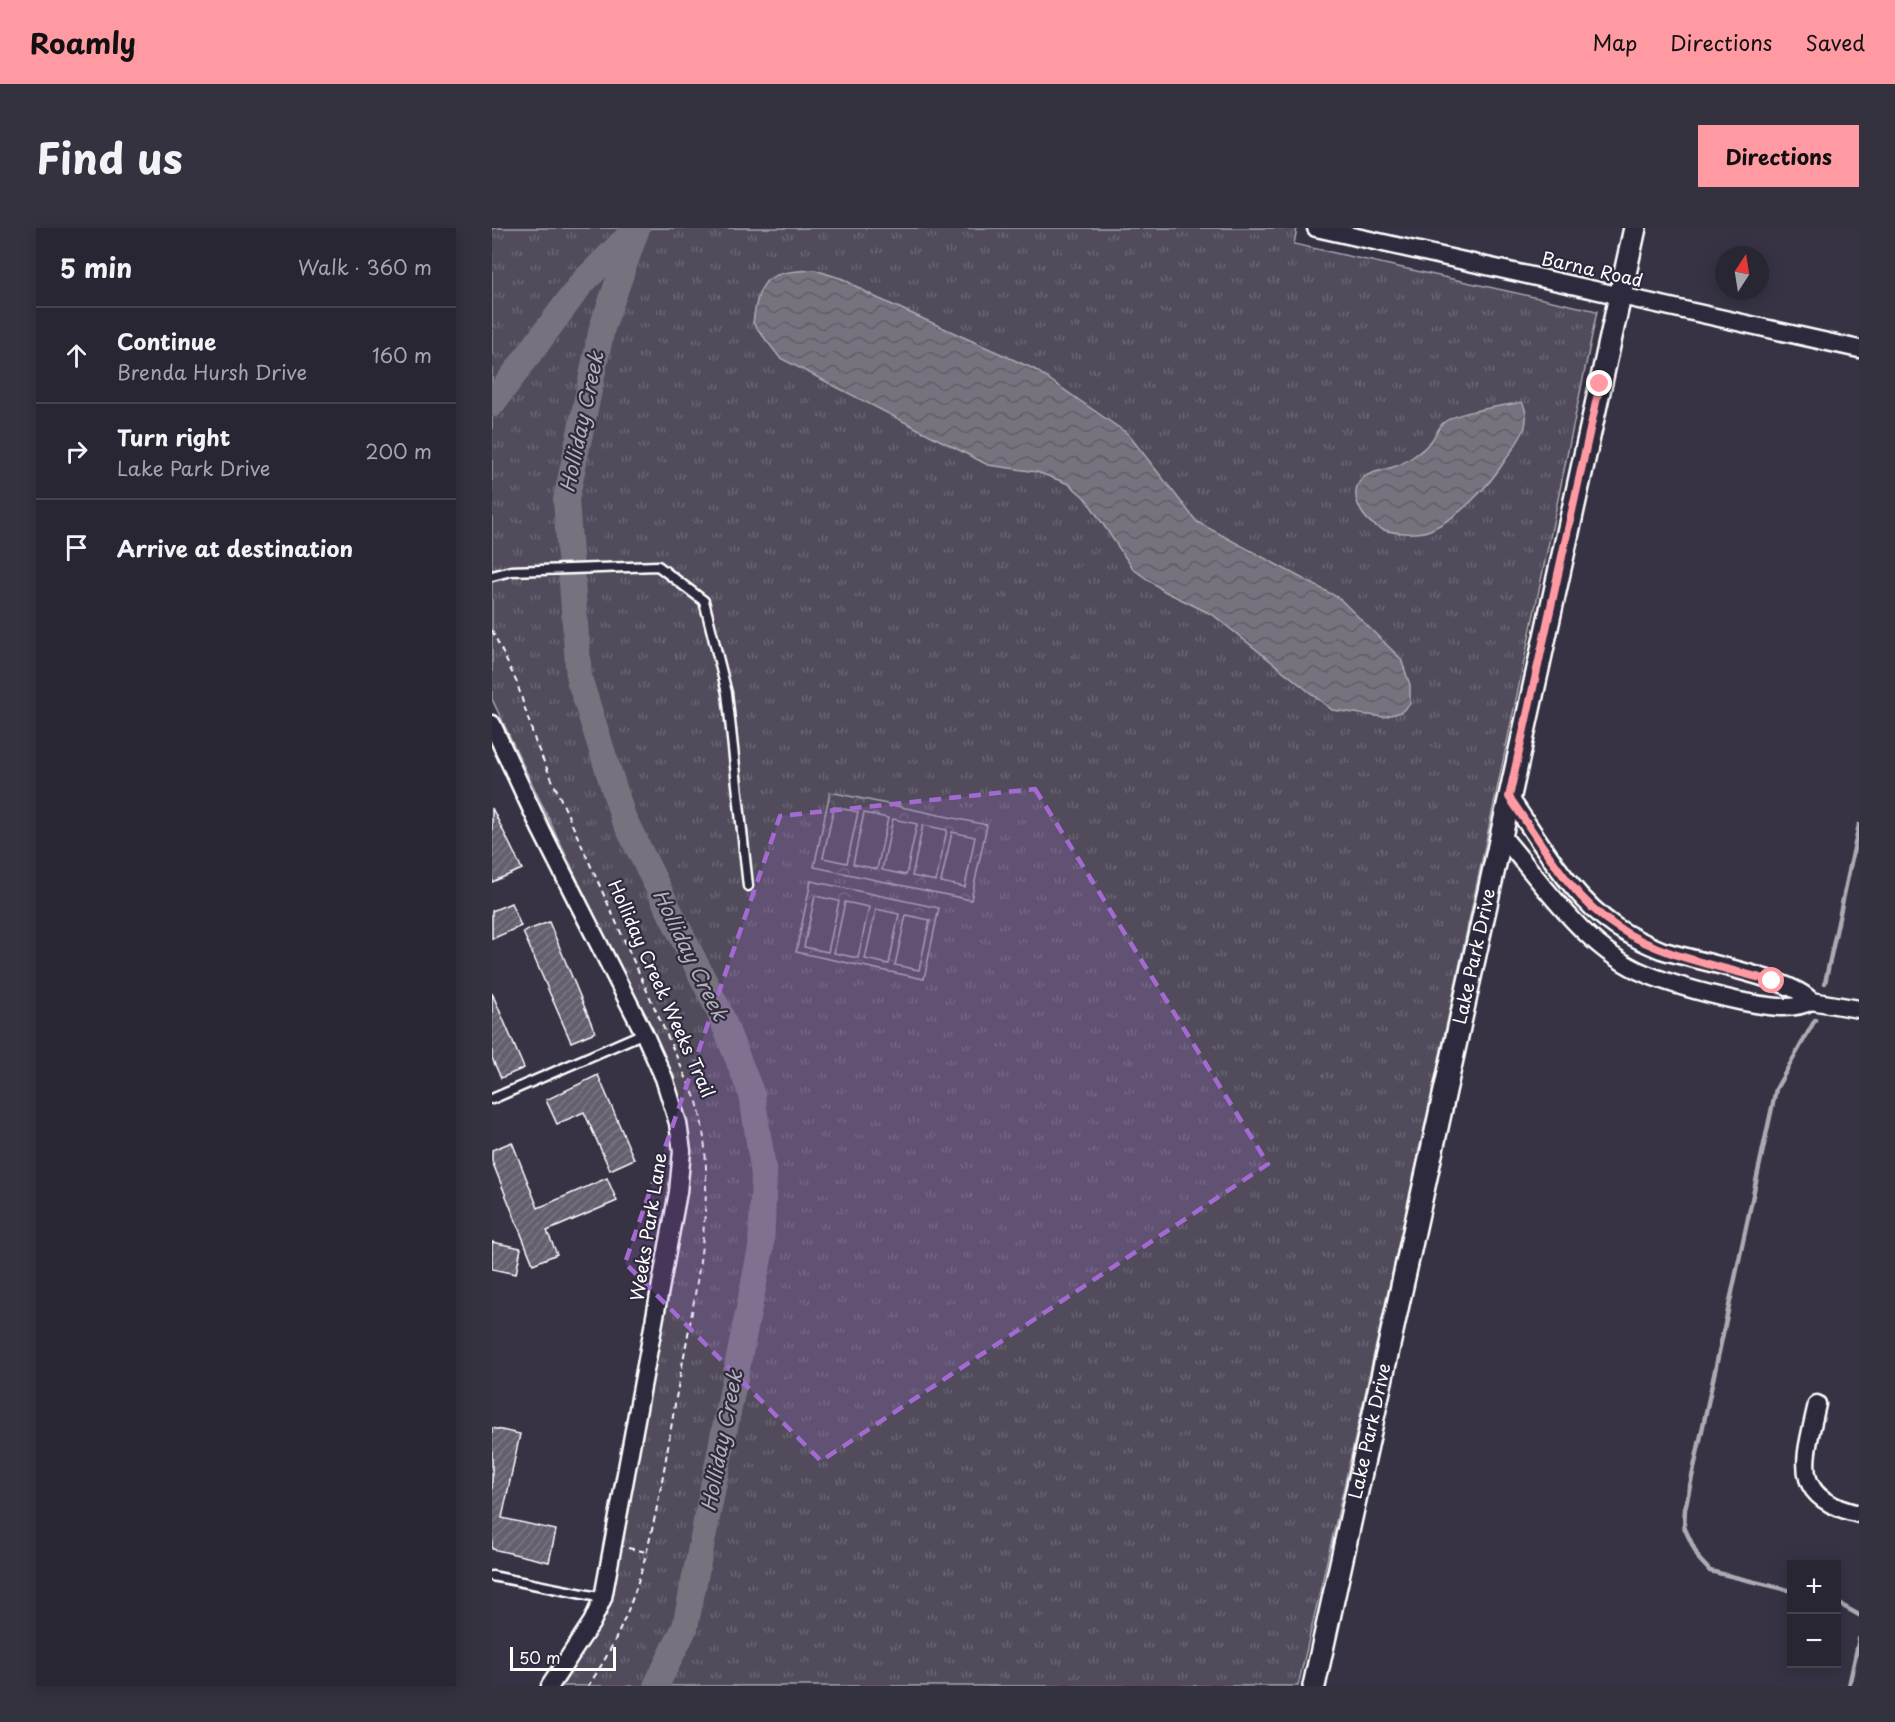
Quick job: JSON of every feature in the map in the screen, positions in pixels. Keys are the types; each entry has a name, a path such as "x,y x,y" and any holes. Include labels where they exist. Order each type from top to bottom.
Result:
{"street":[{"name":"Barna Road","path":"1316,228 1859,349"},
{"name":"Lake Park Drive","path":"1314,1686 1635,228"},
{"name":"Weeks Park Lane","path":"492,724 541,830 644,1033 672,1102 682,1150 678,1192 603,1598 587,1630 550,1686"},
{"path":"1509,797 1569,882 1591,907 1616,927 1661,950 1772,981 1806,995 1811,1001 1859,1009"},
{"path":"1501,835 1585,932 1614,956 1645,974 1752,1004 1802,1007 1811,1001"},
{"path":"1817,1404 1806,1456 1807,1477 1815,1495 1823,1502 1859,1514"}],"lane":[{"path":"492,576 511,571 658,566 704,602 726,693 748,886"},
{"path":"492,1099 644,1033"},
{"path":"492,1576 603,1598"}],"path":[{"name":"Holliday Creek Weeks Trail","path":"492,630 517,683 536,744 697,1102 703,1123 706,1150 704,1215 687,1337 646,1552 633,1598 613,1644 588,1686"},
{"path":"614,1545 646,1552"}],"highlighted area":[{"path":"1035,789 1268,1164 821,1461 625,1263 780,816"}],"green space":[{"path":"492,228 1297,228 1294,244 1597,311 1452,1000 1377,1343 1298,1686 562,1686 608,1612 687,1161 649,1031 492,699"},
{"path":"830,792 987,825 971,900 814,867"},
{"path":"834,807 858,812 847,863 823,858"},
{"path":"864,813 888,818 877,869 853,864"},
{"path":"893,819 917,824 906,875 882,870"},
{"path":"923,825 947,830 936,881 912,876"},
{"path":"952,832 975,837 965,887 941,882"},
{"path":"811,881 939,908 924,979 796,952"},
{"path":"815,896 839,901 828,952 804,947"},
{"path":"845,902 869,907 858,958 834,953"},
{"path":"876,909 899,914 889,964 865,959"},
{"path":"906,915 930,920 919,970 895,965"}],"water":[{"path":"815,270 843,279 875,297 1034,369 1128,434 1197,522 1339,598 1401,659 1410,685 1410,704 1401,712 1384,717 1332,710 1213,615 1164,591 1133,569 1086,499 1069,484 1037,472 988,465 780,358 753,323 759,295 769,279 777,275"},
{"path":"1522,402 1526,418 1520,439 1482,490 1452,517 1430,530 1404,533 1377,527 1361,511 1356,490 1363,478 1413,457 1430,442 1443,423 1470,412"}],"building":[{"path":"492,808 522,869 492,882"},
{"path":"511,903 521,926 492,939 492,911"},
{"path":"549,922 595,1032 571,1042 523,932"},
{"path":"492,993 524,1068 501,1078 492,1058"},
{"path":"598,1075 634,1159 610,1170 584,1112 557,1124 546,1100"},
{"path":"512,1142 538,1208 607,1178 617,1201 547,1231 557,1254 533,1264 492,1161 492,1150"},
{"path":"492,1242 521,1248 516,1274 492,1269"},
{"path":"492,1428 520,1434 502,1518 556,1530 549,1562 492,1549"}],"waterway":[{"name":"Holliday Creek","path":"637,228 602,328 566,500 579,678 623,817 719,1011 752,1095 764,1175 761,1248 685,1627 656,1686"},
{"path":"492,404 581,284 632,233"},
{"path":"1825,983 1859,825"},
{"path":"1787,1590 1710,1571 1699,1559 1684,1527 1685,1509 1776,1089 1815,1020"},
{"path":"1841,1605 1859,1615"},
{"path":"1849,1686 1859,1639"}],"route":[{"path":"1600,384 1509,797 1569,882 1591,907 1616,927 1661,950 1772,981"}]}
